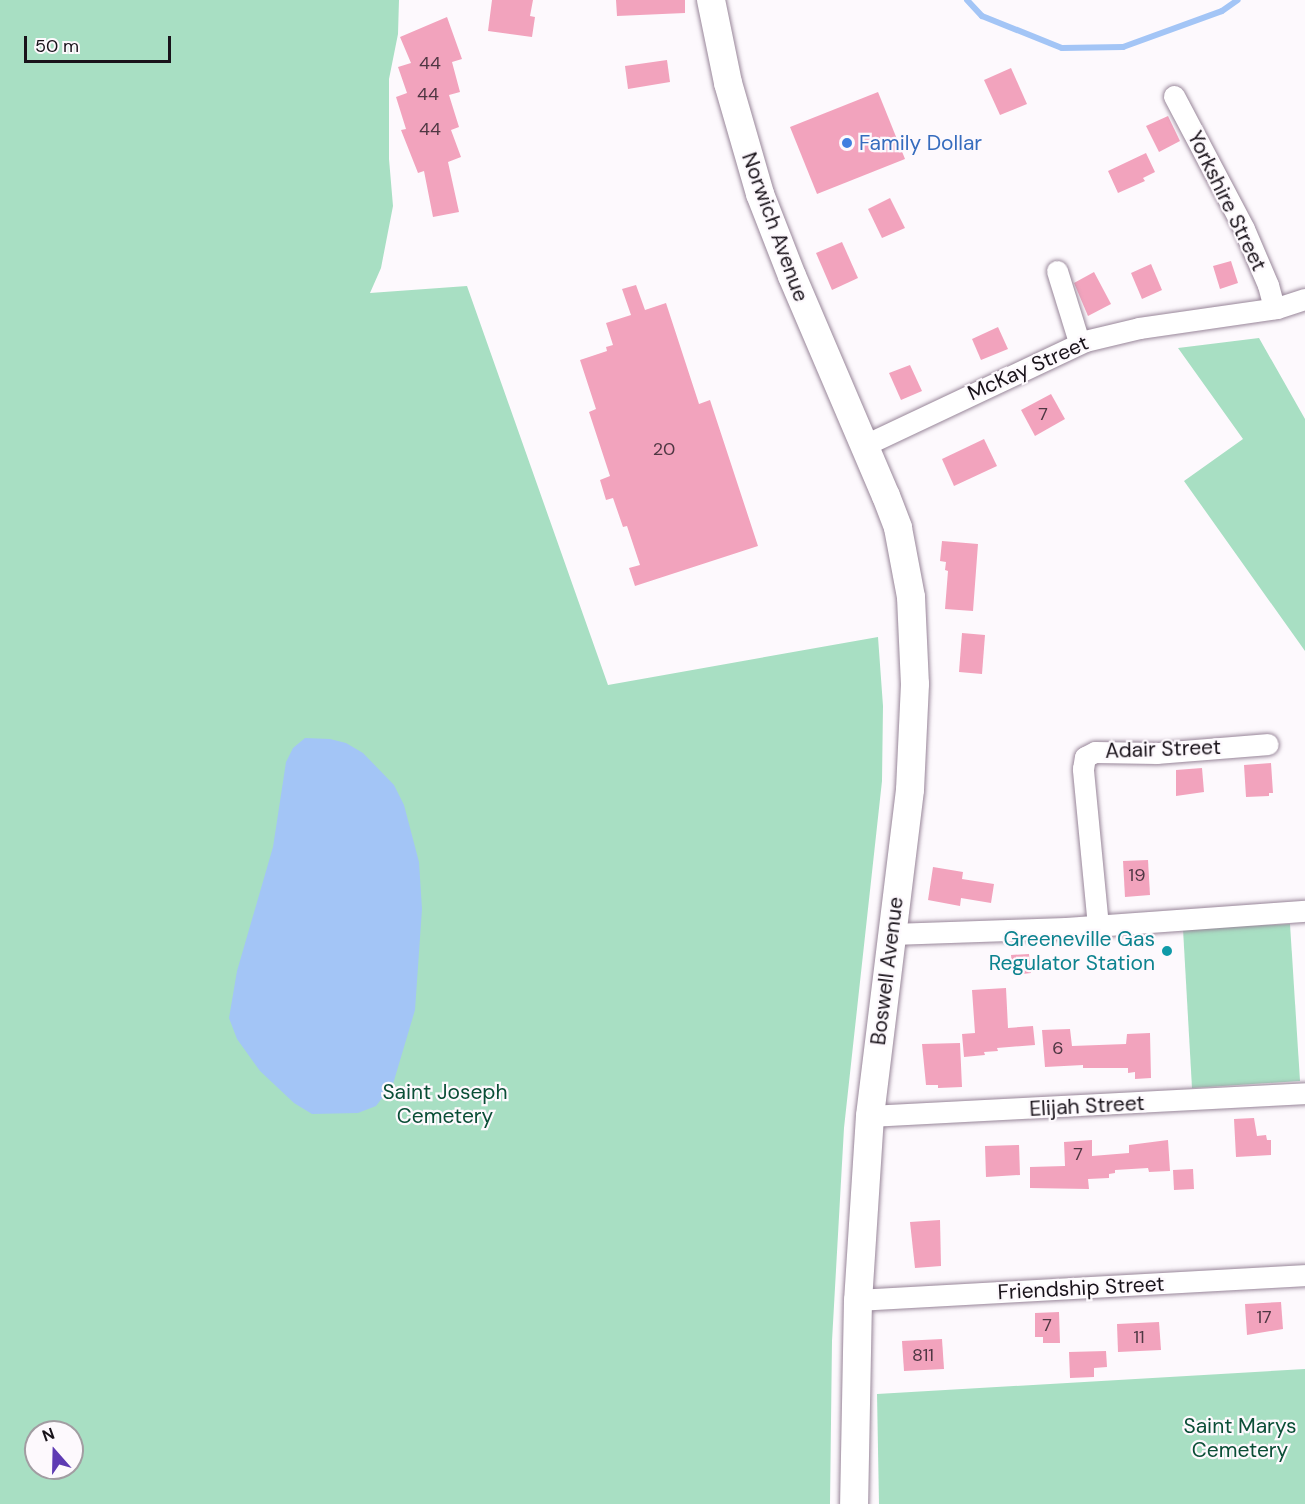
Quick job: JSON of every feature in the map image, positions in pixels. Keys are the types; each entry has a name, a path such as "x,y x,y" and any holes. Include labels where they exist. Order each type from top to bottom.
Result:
{"main road":[{"name":"Norwich Avenue","path":"711,0 728,83 760,194 792,276 865,445"},
{"name":"Boswell Avenue","path":"854,1504 858,1300 870,1116 910,790 915,684 911,597 898,528 865,445"}],"street":[{"name":"Yorkshire Street","path":"1174,96 1239,218 1262,270 1274,308"},
{"path":"1057,272 1080,342"},
{"name":"McKay Street","path":"865,445 1080,342 1139,328 1274,308 1305,299"},
{"name":"Adair Street","path":"1098,926 1083,769 1085,757 1095,752 1157,753 1268,744"},
{"path":"892,933 1098,926 1305,911"},
{"name":"Elijah Street","path":"870,1116 1305,1093"},
{"name":"Friendship Street","path":"858,1300 1305,1275"}],"green space":[{"name":"Saint Joseph Cemetery","path":"0,0 399,0 398,34 389,79 389,159 393,206 381,268 370,293 467,286 608,685 878,637 883,706 882,781 844,1128 832,1341 830,1504 0,1504"},
{"path":"1259,338 1305,419 1305,651 1184,481 1243,439 1178,348"},
{"path":"1290,924 1300,1081 1192,1088 1183,929"},
{"name":"Saint Marys Cemetery","path":"1305,1369 1305,1504 879,1504 877,1394"}],"water":[{"path":"305,738 330,739 346,743 363,753 394,785 404,805 419,862 422,909 415,1010 393,1084 376,1106 358,1113 312,1114 294,1103 260,1071 237,1039 229,1018 237,971 273,847 286,762 293,748"}],"building":[{"path":"492,0 533,0 530,16 535,17 532,37 488,31"},
{"path":"616,0 685,0 685,13 617,16"},
{"path":"447,17 462,59 452,62 460,92 449,95 459,127 451,130 461,157 448,162 459,212 433,217 424,171 418,173 401,130 406,129 396,97 407,93 398,67 411,63 400,37"},
{"path":"667,60 670,82 628,89 625,66"},
{"path":"1011,68 1027,104 1000,115 984,80"},
{"name":"Family Dollar","path":"878,92 905,159 817,194 790,127"},
{"path":"1168,116 1180,141 1159,152 1146,126"},
{"path":"1146,153 1155,172 1143,178 1145,181 1118,193 1108,171"},
{"path":"890,198 905,228 882,238 868,209"},
{"path":"842,242 858,278 832,290 816,253"},
{"path":"1231,261 1238,283 1220,289 1213,266"},
{"path":"1151,264 1162,290 1142,299 1131,273"},
{"path":"1094,272 1111,304 1088,316 1074,283"},
{"path":"636,285 645,310 666,303 699,404 710,400 758,546 635,586 629,568 640,565 627,526 623,527 613,498 606,500 600,480 610,476 589,412 596,409 580,360 607,351 606,347 613,345 606,323 631,315 622,289"},
{"path":"998,327 1008,349 981,360 972,339"},
{"path":"910,365 922,391 901,400 889,373"},
{"path":"1051,394 1065,419 1035,436 1021,410"},
{"path":"984,439 997,466 954,486 942,459"},
{"path":"942,541 978,544 973,611 945,609 948,571 945,570 946,562 940,561"},
{"path":"962,633 985,635 982,674 959,672"},
{"path":"1271,763 1273,793 1269,793 1269,796 1246,797 1244,765"},
{"path":"1202,768 1204,792 1176,796 1176,770"},
{"path":"1148,860 1150,895 1125,897 1123,861"},
{"path":"933,867 963,872 962,879 994,884 991,903 961,898 960,906 928,900"},
{"path":"1029,954 1031,973 1013,975 1011,955"},
{"path":"1006,988 1008,1028 1033,1026 1035,1045 997,1048 998,1051 984,1052 985,1055 964,1057 962,1034 975,1033 972,990"},
{"path":"1070,1029 1072,1046 1126,1044 1127,1034 1150,1033 1151,1078 1135,1079 1135,1072 1128,1073 1128,1068 1083,1068 1083,1065 1045,1067 1042,1030"},
{"path":"960,1043 962,1087 938,1088 938,1085 926,1085 922,1044"},
{"path":"1254,1118 1257,1136 1266,1135 1267,1140 1271,1140 1271,1155 1236,1157 1234,1119"},
{"path":"1092,1140 1092,1156 1129,1153 1129,1145 1168,1140 1170,1171 1149,1172 1148,1168 1115,1170 1115,1173 1109,1174 1109,1178 1088,1179 1089,1189 1030,1188 1030,1167 1065,1166 1064,1142"},
{"path":"1019,1145 1020,1175 986,1177 985,1146"},
{"path":"1193,1169 1194,1189 1174,1190 1173,1170"},
{"path":"940,1220 941,1266 915,1268 910,1222"},
{"path":"1281,1302 1283,1329 1247,1335 1245,1304"},
{"path":"1059,1312 1060,1343 1043,1343 1043,1337 1035,1337 1035,1313"},
{"path":"1159,1322 1161,1350 1118,1352 1117,1324"},
{"path":"942,1339 944,1369 904,1371 902,1341"},
{"path":"1106,1351 1107,1367 1094,1368 1094,1377 1070,1378 1069,1352"}],"waterway":[{"path":"967,0 982,16 1062,48 1123,47 1222,11 1238,0"}],"place":[{"name":"Family Dollar","path":"847,143"},
{"name":"Greeneville Gas Regulator Station","path":"1167,951"}]}
